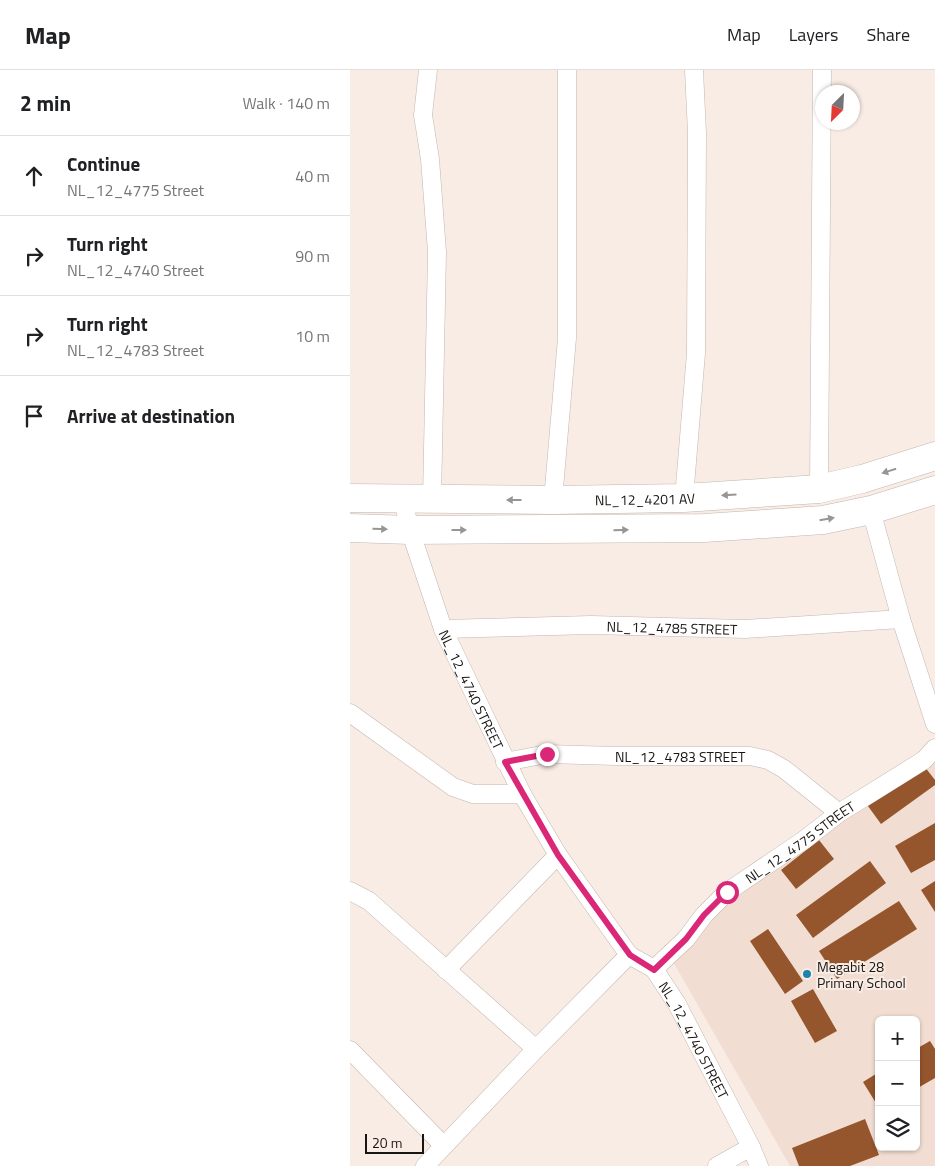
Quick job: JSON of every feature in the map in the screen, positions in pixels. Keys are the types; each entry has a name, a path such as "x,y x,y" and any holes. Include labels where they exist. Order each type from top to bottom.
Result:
{"main road":[{"name":"NL_12_4201 AV","path":"350,498 553,500 684,498 819,489 862,479 935,456"},
{"path":"350,528 410,530 704,528 823,520 871,510 935,490"}],"street":[{"path":"428,70 423,115 430,159 437,252 432,499"},
{"path":"553,500 567,338 566,70"},
{"path":"684,498 696,352 698,133 694,70"},
{"path":"819,489 822,70"},
{"name":"NL_12_4740 STREET","path":"403,500 410,530 443,629 505,762 522,794 558,855 630,955 654,970 677,1004 759,1166"},
{"path":"871,510 902,619 935,724"},
{"name":"NL_12_4785 STREET","path":"443,629 592,624 745,629 902,619"},
{"path":"350,713 453,787 473,794 522,794"},
{"name":"NL_12_4775 STREET","path":"654,970 686,939 704,915 727,892 804,840 839,813 924,760 935,748"},
{"name":"NL_12_4783 STREET","path":"505,762 547,754 750,756 768,760 784,769 839,813"},
{"path":"446,970 558,855"},
{"path":"350,891 368,901 536,1049"},
{"path":"425,1166 536,1049 630,955"},
{"path":"350,1050 443,1146"},
{"path":"717,1166 751,1147"}],"shaded area":[{"name":"Megabit 28 Primary School","path":"935,746 935,1166 790,1166 664,946"}],"building":[{"path":"921,762 935,780 935,785 881,824 865,802"},
{"path":"935,823 935,860 911,873 895,846"},
{"path":"819,840 834,859 796,889 781,870"},
{"path":"870,861 886,883 813,938 796,915"},
{"path":"935,881 935,912 921,890"},
{"path":"899,901 917,929 837,979 819,951"},
{"path":"768,929 803,981 785,994 750,941"},
{"path":"813,989 837,1031 815,1043 791,1001"},
{"path":"930,1041 935,1049 935,1078 920,1087 920,1061 920,1047"},
{"path":"875,1074 875,1102 863,1082"},
{"path":"865,1119 875,1145 875,1151 877,1151 879,1155 850,1166 799,1166 792,1148"}],"place":[{"name":"Megabit 28 Primary School","path":"807,974"}],"route":[{"path":"547,754 505,762 558,855 630,955 654,970 686,939 704,915 727,892"}]}
